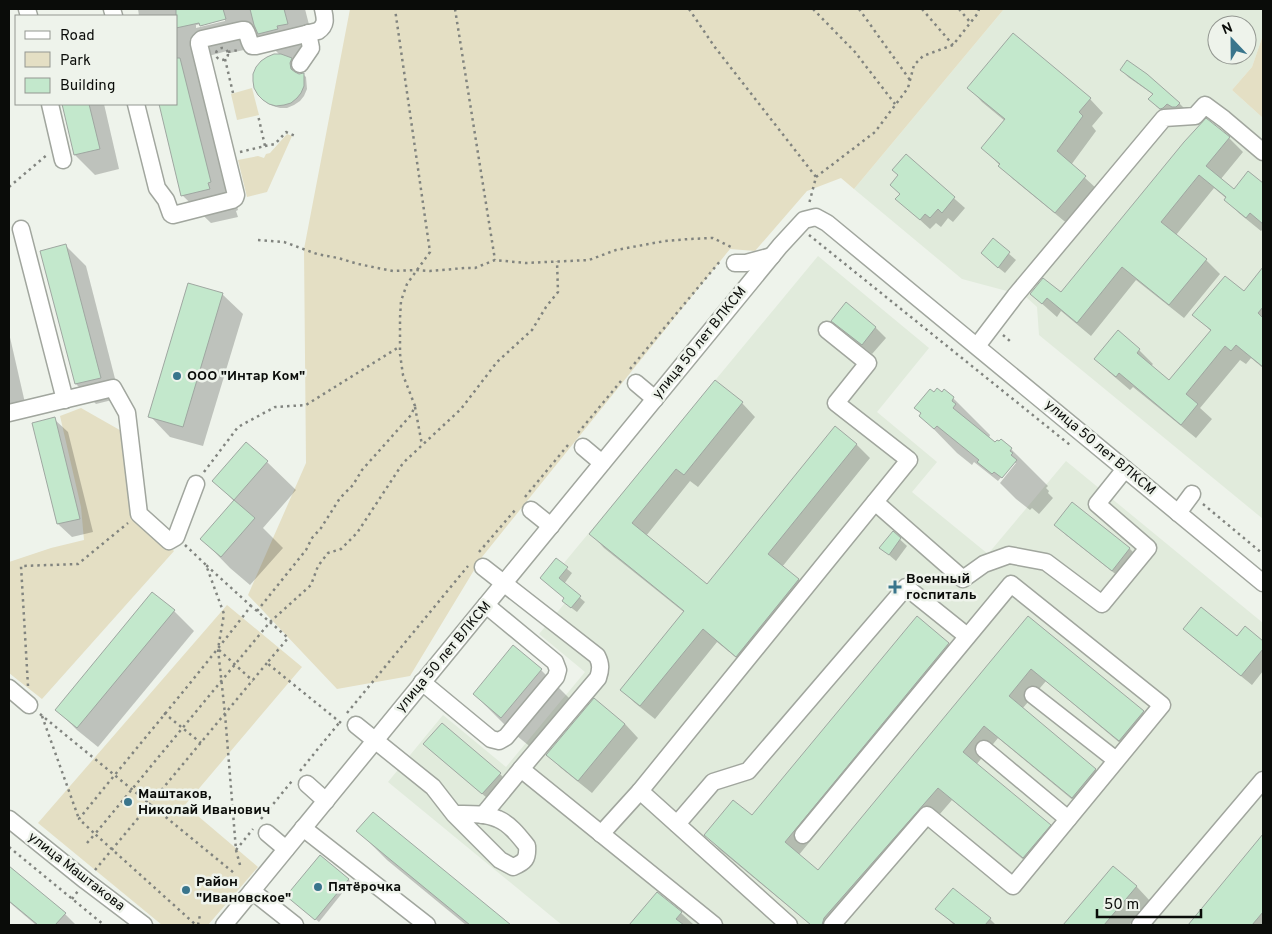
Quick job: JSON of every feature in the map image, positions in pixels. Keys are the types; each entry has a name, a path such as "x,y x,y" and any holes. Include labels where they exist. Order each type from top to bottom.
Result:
{"street":[{"path":"136,105 156,188 166,200 171,214 232,200 236,195 198,44 202,39 242,30 247,32 249,43 252,46 318,31 325,24 322,9"},
{"path":"300,64 311,48 308,33"},
{"path":"50,105 61,152"},
{"path":"976,346 1015,296 1164,118 1195,116 1205,105 1263,152"},
{"name":"улица 50 лет ВЛКСМ","path":"224,925 776,251 804,220 816,217 827,223 1263,583"},
{"path":"21,229 65,400"},
{"path":"731,255 746,263 776,251"},
{"path":"601,834 640,791 909,460 836,403 868,363 827,330"},
{"path":"636,383 655,399"},
{"path":"9,413 114,388 126,413 139,514 169,541 176,537 196,484"},
{"path":"575,443 602,464"},
{"path":"875,502 963,579 984,564 1009,555 1046,562 1102,604 1148,548 1097,504 1125,469"},
{"path":"1178,513 1192,494"},
{"path":"524,505 550,526"},
{"path":"479,560 504,584 598,656 601,669 598,678 483,815"},
{"path":"803,835 1011,584 1162,705 1012,886 926,815 832,925"},
{"path":"677,824 713,782 748,771 906,587 967,636"},
{"path":"422,682 491,739 498,741 506,737 556,677 558,670 555,662 486,605"},
{"path":"9,688 29,705"},
{"path":"1034,695 1116,760"},
{"path":"346,722 374,741 433,787 454,814 500,860 513,867 525,860 528,855 527,846 509,826 497,818 483,815 454,814"},
{"path":"984,749 1068,819"},
{"path":"521,769 714,925"},
{"path":"1140,925 1263,780"},
{"path":"307,784 326,800"},
{"path":"640,791 789,925"},
{"name":"улица Маштакова","path":"9,819 144,925"},
{"path":"261,827 286,850"},
{"path":"303,828 426,925"},
{"path":"252,891 295,925"}],"path":[{"path":"395,9 430,252 407,284 401,301 400,318 403,375 415,406 422,445"},
{"path":"455,9 495,260"},
{"path":"689,9 714,46 816,177"},
{"path":"813,9 855,52 896,104"},
{"path":"859,9 910,80"},
{"path":"922,9 953,45"},
{"path":"959,9 970,22"},
{"path":"804,220 816,177 875,132 908,88 914,65 923,56 953,45 978,13 978,9"},
{"path":"225,59 221,60 218,58 216,52 224,48 227,50 228,56 225,59 233,93"},
{"path":"258,115 266,146"},
{"path":"226,156 275,144 286,132 295,136"},
{"path":"9,187 61,152"},
{"path":"776,251 809,235 1070,445"},
{"path":"236,850 261,827 731,255 713,238 689,239 616,250 589,260 526,263 495,260 476,268 430,271 393,270 318,254 284,242 258,240"},
{"path":"87,843 270,622 311,585 318,566 328,553 341,549 357,532 403,463 462,409 497,362 532,330 558,292 557,261"},
{"path":"196,484 238,427 276,407 306,405 400,346"},
{"path":"258,611 306,550 312,538 321,528 340,498 411,415 415,406"},
{"path":"1192,494 1263,554"},
{"path":"29,705 20,566 78,564 139,514"},
{"path":"112,849 288,638 176,537"},
{"path":"206,565 224,614 218,649 236,850 240,864"},
{"path":"79,819 251,606"},
{"path":"218,649 253,681"},
{"path":"267,663 346,722"},
{"path":"164,714 201,743"},
{"path":"200,915 197,925 79,819 42,715 234,873"},
{"path":"9,847 104,925"}],"shaded area":[{"path":"1004,9 1263,9 1263,35 1257,52 1257,15 1207,15 1207,65 1253,65 1232,90 1263,118 1263,519 1039,335 1037,307 1025,296 962,279 854,189"},
{"name":"Военный госпиталь","path":"818,256 929,348 877,412 937,462 912,492 988,554 1066,461 1263,623 1263,925 562,925 388,782 443,715 506,767 585,672 539,634 565,603 571,608 581,596 560,578 568,567 564,563"}],"green space":[{"path":"350,9 1004,9 854,189 841,178 807,191 755,251 730,249 482,557 410,676 337,689 248,595 306,463 304,249"},
{"path":"1263,35 1263,118 1232,90 1253,65 1257,65 1257,52"},
{"path":"252,88 259,115 237,120 231,94"},
{"path":"287,134 292,136 267,192 247,197 238,160 258,156 264,158"},
{"path":"81,408 125,433 132,514 174,551 42,699 9,673 9,562 51,548 84,540 81,507 60,416"},
{"path":"227,605 302,667 185,805 258,867 208,925 162,925 38,823"}],"building":[{"path":"176,9 223,9 226,19 200,26 199,23 178,28 178,15 176,15"},
{"path":"250,9 284,9 288,24 277,26 278,29 258,34"},
{"path":"1013,33 1091,98 1079,112 1083,116 1057,151 1086,176 1055,213 998,166 1000,164 981,148 1005,119 967,88"},
{"path":"274,54 281,54 292,58 290,63 291,69 299,74 304,73 304,86 297,98 291,103 276,106 269,104 258,95 253,81 256,67 261,61"},
{"path":"178,58 180,58 211,182 208,183 210,189 181,196 159,105 178,105"},
{"path":"1127,60 1147,74 1180,103 1176,107 1167,104 1160,109 1148,99 1153,94 1120,70"},
{"path":"62,105 89,105 100,149 74,155"},
{"path":"1206,118 1230,137 1206,166 1234,189 1248,171 1263,183 1263,224 1250,213 1246,218 1224,200 1226,197 1199,175 1161,222 1207,259 1169,305 1122,267 1077,323 1047,298 1042,304 1030,294 1043,278 1061,292 1184,142"},
{"path":"906,154 955,197 942,213 938,209 930,218 925,214 920,220 895,199 900,194 890,185 898,175 892,170"},
{"path":"993,238 1010,252 998,268 981,253"},
{"path":"66,244 101,378 75,384 40,251"},
{"path":"1263,267 1263,307 1258,313 1263,318 1263,367 1236,345 1231,351 1225,346 1186,394 1198,404 1181,425 1119,373 1116,377 1094,359 1118,330 1140,349 1137,353 1169,380 1211,330 1192,315 1225,276 1244,291"},
{"path":"188,283 223,293 183,427 148,417"},
{"path":"846,302 876,327 862,345 831,321"},
{"path":"715,380 743,402 684,475 676,469 632,523 707,584 835,426 857,444 768,554 799,579 736,657 703,629 640,706 620,690 684,611 589,534"},
{"path":"937,388 942,392 944,389 954,397 952,401 956,404 953,408 995,442 1001,439 1012,448 1010,451 1013,453 1011,455 1017,460 1002,478 994,472 992,474 977,462 979,460 937,426 934,429 919,416 921,413 914,408 930,389 934,392"},
{"path":"55,417 80,519 57,524 32,423"},
{"path":"246,442 268,461 234,500 212,481"},
{"path":"234,500 255,518 221,557 200,539"},
{"path":"1072,502 1130,548 1112,571 1054,525"},
{"path":"893,531 901,538 889,555 879,548"},
{"path":"556,558 568,567 559,578 581,596 571,608 562,601 564,598 540,578"},
{"path":"152,592 175,610 77,728 55,710"},
{"path":"1201,607 1237,636 1245,626 1263,641 1263,649 1241,676 1183,629"},
{"path":"917,616 949,643 785,842 818,870 1028,616 1144,711 1119,741 1031,669 1009,696 1096,769 1072,798 984,726 963,752 1051,825 1023,858 938,788 824,918 822,925 811,925 704,835 733,800 752,815"},
{"path":"513,645 542,669 501,718 473,694"},
{"path":"594,698 625,724 578,781 546,755"},
{"path":"442,723 501,773 482,794 423,744"},
{"path":"373,812 511,925 470,925 356,831"},
{"path":"1263,834 1263,912 1252,925 1188,925"},
{"name":"Пятёрочка","path":"320,855 349,879 315,920 286,896"},
{"path":"9,866 66,913 55,925 38,925 9,901"},
{"path":"1113,866 1137,886 1104,925 1063,925"},
{"path":"953,888 991,918 985,925 956,925 935,909"},
{"path":"657,892 682,912 676,919 684,925 629,925"}],"place":[{"name":"ООО \"Интар Ком\"","path":"177,376"},
{"name":"Военный госпиталь","path":"895,587"},
{"name":"Маштаков, Николай Иванович","path":"128,802"},
{"name":"Пятёрочка","path":"318,887"},
{"name":"Район \"Ивановское\"","path":"186,890"}]}
